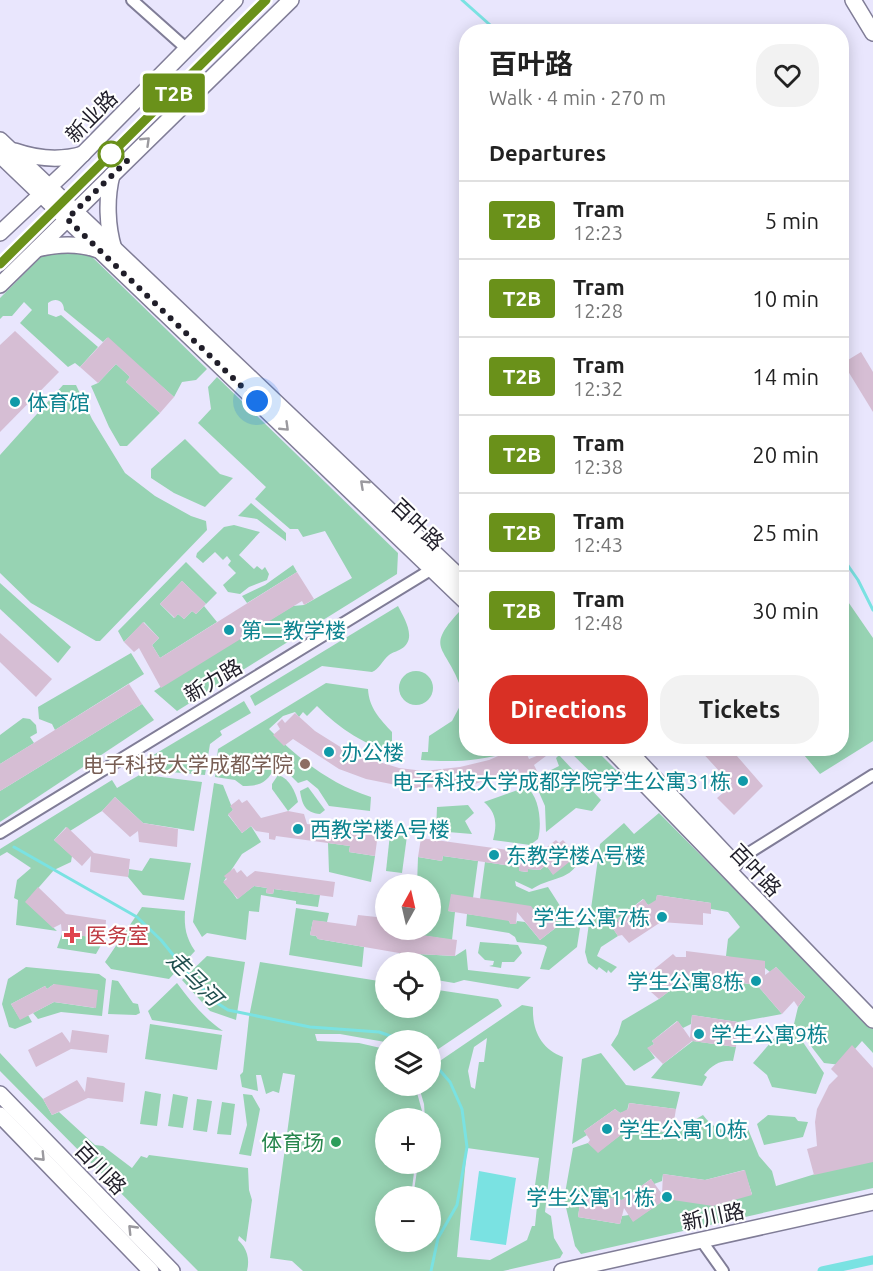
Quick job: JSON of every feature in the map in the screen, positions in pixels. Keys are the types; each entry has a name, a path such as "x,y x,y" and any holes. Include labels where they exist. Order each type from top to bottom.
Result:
{"street":[{"path":"132,0 187,49"},
{"name":"新业路","path":"0,234 83,154 235,0"},
{"path":"0,285 291,0"},
{"path":"853,0 873,33"},
{"path":"3,148 30,157 67,159 83,154"},
{"name":"百叶路","path":"3,148 106,250 439,564 459,578"},
{"path":"37,249 65,245 106,250 109,235 109,185 112,175"},
{"name":"百叶路","path":"439,564 459,592"},
{"name":"新力路","path":"0,833 439,564"},
{"name":"百叶路","path":"618,756 873,1006"},
{"name":"百叶路","path":"633,756 729,865 873,1020"},
{"path":"729,865 873,775"},
{"name":"百川路","path":"0,1094 172,1271"},
{"name":"百川路","path":"0,1115 151,1271"},
{"name":"新川路","path":"610,1271 873,1202"},
{"name":"新川路","path":"562,1271 873,1213"},
{"path":"705,1245 722,1268"}],"shaded area":[{"path":"49,249 86,251 207,369 196,380 182,382 174,397 107,338 103,342 64,310 59,300 48,303 48,314 56,317 61,315 98,347 80,367 75,363 68,367 20,323 32,310 24,302 12,316 3,316 0,319 0,298"},
{"path":"116,364 130,377 126,382 160,413 127,446 120,446 91,386 98,383"},
{"path":"217,377 398,553 397,574 177,711 154,691 293,606 304,605 352,578 325,531 303,537 298,529 290,529 255,499 266,487 198,423 211,409 208,387"},
{"path":"63,385 76,385 92,419 125,473 155,496 191,516 206,521 207,530 100,641 96,641 31,603 0,573 0,455"},
{"path":"185,439 220,474 233,478 205,507 174,493 151,478 151,469"},
{"path":"251,503 286,533 286,541 257,519 238,516"},
{"path":"234,525 260,532 239,555 254,569 257,566 262,570 265,567 269,574 267,580 249,587 240,594 228,592 223,585 236,573 228,565 231,561 227,556 223,560 215,552 203,563 196,557 197,553 224,527"},
{"path":"186,562 217,593 206,604 182,581 160,604 174,618 178,614 184,619 192,611 196,614 204,606 217,622 160,658 152,645 159,638 144,622 124,642 118,631"},
{"path":"293,565 297,572 247,603 242,596 265,585"},
{"path":"0,583 71,647 58,663 0,609"},
{"path":"849,603 873,638 873,741 849,756"},
{"path":"398,606 408,628 409,640 401,649 389,655 374,671 322,666 255,706 250,696"},
{"path":"459,612 459,683 441,647 440,641"},
{"path":"131,653 144,674 55,730 52,724 39,719 38,707"},
{"path":"416,671 428,676 433,688 428,700 416,705 404,700 399,688 404,676"},
{"path":"326,683 368,689 373,708 392,732 392,746 398,747 397,755 354,736 317,706 307,716 303,712 299,717 295,712 283,716 269,729 329,778 371,797 370,811 329,806 318,789 307,780 298,783 281,766 275,767 262,783 254,785 243,786 235,780 215,777 218,749"},
{"path":"244,701 251,713 220,731 222,735 210,744 205,775 159,771 150,757"},
{"path":"142,704 154,720 0,822 0,791"},
{"path":"459,708 459,756 496,756 472,760 421,760 422,752 428,752 429,736 452,721"},
{"path":"23,718 30,719 36,725 37,733 30,737 34,743 0,764 0,735"},
{"path":"560,756 601,800 592,811 576,808 546,832 545,806 535,783 545,773 559,766 556,758"},
{"path":"574,756 602,756 626,780 610,791"},
{"path":"805,756 849,756 820,774"},
{"path":"148,770 153,776 202,782 194,831 143,823 115,797 102,811 70,831 66,827 54,840 72,856 71,862 54,870 26,902 57,931 16,925 18,900 14,898 17,880 31,868 7,852 0,856 0,849 112,780 117,788"},
{"path":"278,775 289,782 298,802 288,811 272,789 272,784"},
{"path":"214,783 223,785 233,810 228,815 242,833 251,826 261,842 242,854 224,881 237,899 254,886 267,888 266,893 273,894 274,889 320,895 318,907 261,895 259,912 249,911 246,940 207,933 202,937 193,922"},
{"path":"308,787 325,810 320,814 311,812 303,804 300,791"},
{"path":"526,787 531,791 539,811 538,839 530,845 493,840 494,815 484,802"},
{"path":"468,805 474,813 465,821 472,834 436,831 437,807"},
{"path":"659,813 873,1029 873,1053 862,1041 841,1065 824,1063 794,1024 798,1007 805,997 776,967 770,972 765,968 726,956 728,939 740,927 728,912 711,909 711,903 657,895 656,902 648,905 643,899 617,919 619,921 612,927 618,936 601,947 597,956 617,967 611,973 608,970 607,973 599,967 597,970 588,963 585,952 600,844 624,823 634,834"},
{"path":"390,834 407,836 402,873 386,871"},
{"path":"328,843 350,846 349,852 375,856 371,882 329,872"},
{"path":"584,849 575,867 563,876 532,889 515,881 516,886 529,892 548,887 571,923 580,928 577,947 549,970 540,969 547,947 544,945 517,942 515,937 509,933 466,926 467,914 508,920 511,924 516,924 517,921 525,922 540,940 558,926 555,922 558,918 551,909 548,911 545,908 537,914 480,899 485,862 519,867 520,871 527,872 528,869 540,870 546,865 553,874 572,858 569,855 573,851"},
{"path":"443,856 478,861 473,898 448,911 455,912 452,940 441,938 441,874 417,874 418,857 442,861"},
{"path":"150,858 191,863 184,900 143,895 128,877 129,869 142,871"},
{"path":"142,907 185,911 186,932 195,951 169,979 111,969 105,962"},
{"path":"296,908 329,913 327,922 313,921 310,935 318,939 364,947 362,967 289,955"},
{"path":"62,934 105,938 96,954 57,948"},
{"path":"480,942 518,945 522,953 514,962 502,962 501,968 489,966 493,965 494,961 485,960 478,953"},
{"path":"466,949 468,970 531,977 518,989 464,980 454,983 441,981 441,955 455,956"},
{"path":"207,956 245,962 236,1020 210,1011 182,980"},
{"path":"260,962 375,980 375,1018 441,1018 441,990 498,999 502,1006 441,1047 441,1030 375,1030 375,1040 340,1034 315,1034 317,1041 359,1043 375,1047 375,1096 418,1096 421,1108 375,1108 375,1174 414,1174 412,1186 375,1186 375,1252 441,1252 441,1186 415,1186 416,1174 441,1174 441,1108 424,1108 422,1096 441,1096 441,1060 522,1005 533,1007 534,1023 539,1038 549,1049 563,1057 545,1212 551,1216 554,1238 563,1253 560,1258 503,1271 303,1271 292,1261 270,1258 295,1075 283,1073 279,1093 273,1091 266,1094 261,1075 256,1075 258,1091 242,1087 240,1075 243,1072 249,1017","holes":["487,1038 484,1062 479,1062 475,1089 471,1087 468,1071 474,1047","467,1148 539,1158 535,1185 539,1186 535,1226 532,1226 527,1240 490,1260 457,1257"]},
{"path":"26,967 99,974 106,979 102,1016 61,1012 38,1019 33,1013 54,1002 95,1008 54,984 47,989 45,986 11,1004 20,1019 28,1015 32,1022 15,1029 9,1027 2,1004 8,979"},
{"path":"689,976 757,985 782,1014 738,1022 692,1015 691,1024 683,1028 677,1021 652,1041 654,1044 648,1048 655,1058 634,1071 611,1045 622,1021 659,999"},
{"path":"112,980 118,981 133,1003 138,1004 140,1013 136,1015 108,1014"},
{"path":"177,983 198,1009 223,1031 152,1020 148,1011"},
{"path":"150,1024 222,1035 217,1070 145,1059"},
{"path":"784,1027 794,1029 824,1073 816,1094 772,1087 767,1075 753,1063"},
{"path":"693,1041 736,1047 733,1061 720,1062 710,1068 704,1075 707,1077 702,1086 651,1078 663,1064"},
{"path":"0,1053 43,1099 52,1115 59,1112 95,1145 103,1146 132,1168 141,1156 147,1158 149,1155 248,1168 252,1200 246,1242 239,1236 238,1240 247,1254 247,1271 198,1271 0,1071"},
{"path":"601,1053 626,1085 680,1092 676,1109 629,1103 627,1111 620,1113 615,1109 584,1131 587,1135 572,1144 582,1059"},
{"path":"145,1091 161,1094 157,1126 140,1124"},
{"path":"173,1094 188,1097 183,1128 168,1126"},
{"path":"243,1094 252,1095 260,1109 251,1156 239,1154 247,1125"},
{"path":"197,1099 212,1101 207,1132 193,1130"},
{"path":"222,1102 235,1104 231,1135 217,1134"},
{"path":"703,1115 712,1125 723,1130 735,1132 748,1129 759,1156 772,1171 776,1186 825,1171 873,1160 873,1188 581,1254 575,1246 564,1199 573,1148 588,1143 598,1152 631,1127 672,1133","holes":["744,1170 752,1194 666,1199 633,1221 629,1215 622,1216 620,1224 578,1217 580,1203 584,1202 585,1194 622,1200 651,1179 654,1184 662,1181 663,1174 705,1180"]},
{"path":"768,1115 795,1117 798,1121 808,1122 803,1137 764,1145 757,1124"},
{"path":"479,1171 516,1178 506,1245 470,1240"}],"building":[{"name":"体育馆","path":"15,331 59,372 0,432 0,345"},
{"path":"108,337 174,397 160,413 126,382 130,377 116,364 98,383 80,367"},
{"path":"861,352 873,372 873,412 849,373 849,359"},
{"name":"第二教学楼","path":"297,572 314,599 304,605 302,601 161,688 139,648 134,652 124,642 143,622 159,638 152,645 160,658"},
{"path":"182,581 206,604 196,614 192,611 184,619 178,614 175,618 160,604"},
{"path":"0,633 52,679 36,697 0,662"},
{"path":"129,684 142,704 0,791 0,764"},
{"name":"办公楼","path":"295,713 315,731 350,753 399,768 424,771 460,767 498,756 528,756 529,759 546,756 534,765 538,773 523,780 518,769 475,784 411,788 366,779 339,769 293,739 284,746 273,735 280,729 277,724 282,719 285,723"},
{"name":"电子科技大学成都学院学生公寓31栋","path":"705,756 737,756 763,786 734,815 717,798 732,785"},
{"path":"115,797 143,823 178,829 177,847 139,842 138,831 130,837 102,811"},
{"name":"西教学楼A号楼","path":"239,799 242,803 247,800 261,818 288,811 304,814 307,824 378,833 375,856 349,852 350,846 276,836 275,840 269,839 269,833 256,831 251,826 242,833 228,814 233,810 230,806"},
{"path":"67,827 94,853 130,859 128,877 90,872 91,856 82,866 54,840"},
{"name":"东教学楼A号楼","path":"421,838 538,854 556,840 559,843 563,840 573,851 569,855 573,859 553,875 546,865 540,870 528,869 528,872 519,871 519,867 443,856 442,861 418,857"},
{"path":"234,868 237,873 241,870 247,877 255,871 335,882 333,897 274,889 273,894 266,893 267,888 254,886 238,899 223,882 227,879 224,876"},
{"path":"38,887 66,914 106,920 105,938 62,934 61,924 53,928 25,902"},
{"path":"451,894 531,906 537,914 545,907 548,911 551,909 559,919 555,922 558,926 540,940 517,912 516,924 510,924 509,921 448,911"},
{"name":"学生公寓7栋","path":"657,895 711,903 711,914 703,913 703,925 661,922 629,943 622,935 618,936 612,927 619,921 617,919 644,899 648,905 656,900"},
{"path":"358,915 375,917 375,940 441,940 441,938 457,940 455,956 441,955 441,952 393,952 318,939 310,935 313,920 356,926"},
{"name":"学生公寓8栋","path":"686,951 765,961 765,975 776,967 805,997 798,1007 794,1001 782,1014 757,985 689,976 659,999 651,992 656,986 647,975 673,954 676,957 686,957"},
{"path":"54,984 98,990 96,1008 54,1002 20,1020 11,1004 45,986 47,989"},
{"name":"学生公寓9栋","path":"692,1015 738,1022 736,1047 692,1041 663,1064 647,1048 654,1044 652,1041 678,1021 690,1038"},
{"path":"72,1030 109,1035 107,1053 71,1049 36,1067 28,1050 62,1032 70,1043"},
{"path":"852,1045 873,1068 873,1162 814,1175 807,1149 817,1146 815,1122 817,1109 829,1085 838,1076 831,1069"},
{"path":"87,1077 125,1083 123,1102 88,1098 52,1115 43,1099 77,1080 85,1092"},
{"name":"学生公寓10栋","path":"629,1103 676,1109 672,1133 631,1127 598,1153 588,1143 590,1140 584,1131 615,1109 620,1113 628,1109"},
{"name":"学生公寓11栋","path":"745,1170 752,1195 713,1206 666,1199 633,1222 624,1208 620,1224 578,1217 580,1203 584,1202 585,1194 622,1200 651,1179 662,1194 663,1174 705,1180"}],"waterway":[{"path":"462,0 489,24"},
{"path":"849,567 873,610"},
{"name":"走马河","path":"14,847 137,917 161,940 191,977 217,1003 228,1010 310,1027 375,1032"},
{"name":"走马河","path":"431,1271 438,1238 457,1205 467,1147 462,1109 450,1082 441,1072"},
{"path":"822,1271 873,1260"}],"tram line":[{"path":"0,264 266,0"},
{"name":"T2B","path":"0,264 266,0"}],"place":[{"name":"体育馆","path":"15,402"},
{"name":"第二教学楼","path":"229,630"},
{"name":"办公楼","path":"329,752"},
{"name":"电子科技大学成都学院","path":"305,764"},
{"name":"电子科技大学成都学院学生公寓31栋","path":"743,781"},
{"name":"西教学楼A号楼","path":"298,829"},
{"name":"东教学楼A号楼","path":"494,855"},
{"name":"学生公寓7栋","path":"662,917"},
{"name":"医务室","path":"72,935"},
{"name":"学生公寓8栋","path":"756,981"},
{"name":"学生公寓9栋","path":"699,1034"},
{"name":"学生公寓10栋","path":"607,1129"},
{"name":"体育场","path":"336,1142"},
{"name":"学生公寓11栋","path":"667,1197"}],"route":[{"path":"111,154 129,159 67,219 257,401"}]}
